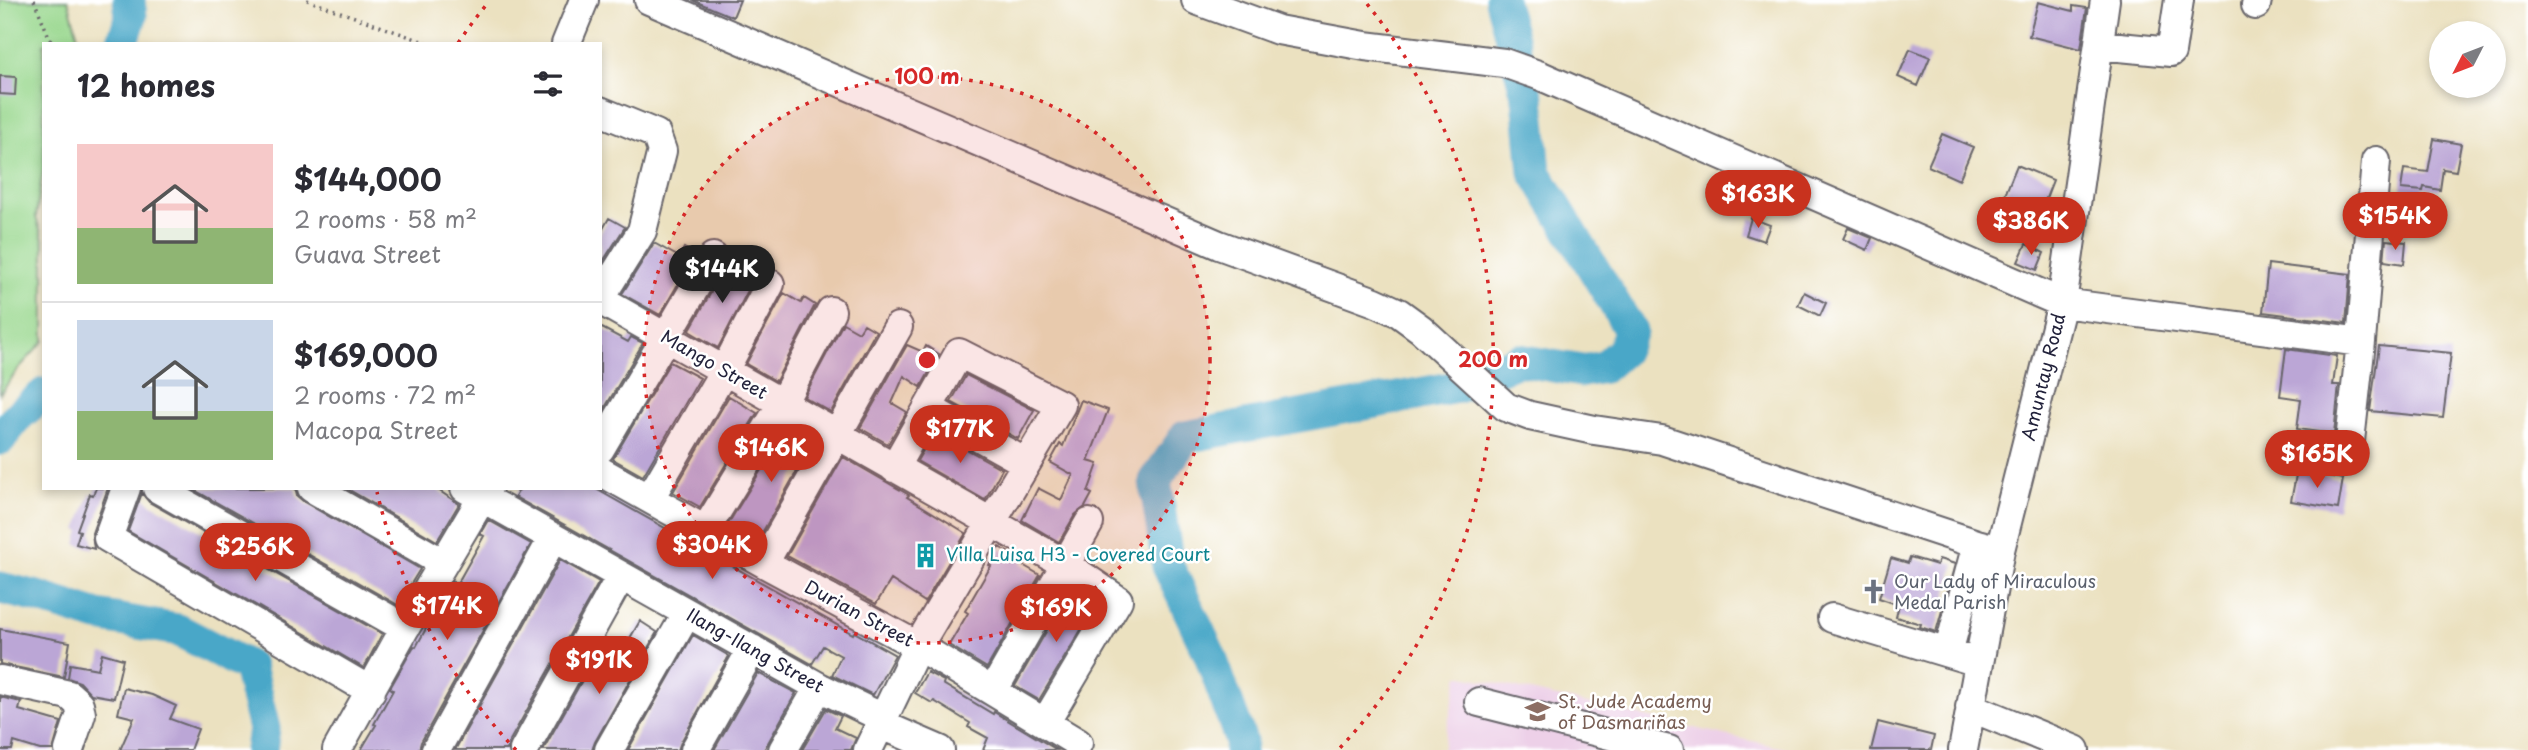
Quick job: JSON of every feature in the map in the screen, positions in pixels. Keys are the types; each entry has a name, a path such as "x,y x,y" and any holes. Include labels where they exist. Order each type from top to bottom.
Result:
{"street":[{"path":"567,42 584,0"},
{"path":"649,0 1219,245 1399,313 1421,329 1506,407 1531,416 1594,430 1662,440 1988,547 1948,653"},
{"path":"1196,0 1278,30 1365,46 1504,63 1541,76 2062,303 2361,342"},
{"name":"Amuntay Road","path":"1963,750 1978,662 1988,547 2062,303 2105,0"},
{"path":"2099,45 2171,51 2179,0"},
{"path":"602,112 656,134 662,151 642,231 602,296"},
{"path":"2348,458 2376,161"},
{"path":"602,446 713,257"},
{"path":"650,498 724,371 770,284"},
{"name":"Mango Street","path":"602,300 1065,564 1118,600 1045,723"},
{"path":"706,529 782,404 831,311"},
{"path":"764,563 898,327"},
{"path":"868,750 918,646 1061,405 959,353 894,468"},
{"path":"928,408 1026,463"},
{"name":"Durian Street","path":"602,472 918,646 1078,743"},
{"path":"125,490 108,538 371,691"},
{"path":"161,490 405,628"},
{"path":"315,490 443,564"},
{"path":"337,750 443,564 478,492"},
{"name":"Ilang-Ilang Street","path":"478,492 553,538 818,687 940,750"},
{"path":"993,691 1089,523"},
{"path":"436,750 553,538"},
{"path":"524,750 621,576"},
{"path":"609,750 687,613"},
{"path":"1832,618 1978,662"},
{"path":"695,750 752,649"},
{"path":"0,680 69,695 79,704 81,714 69,750"},
{"path":"783,750 818,687"},
{"path":"1479,702 1669,750"},
{"path":"1970,707 2075,750"}],"path":[{"path":"34,0 51,42"},
{"path":"307,0 424,42"}],"shaded area":[{"name":"St. Jude Academy of Dasmariñas","path":"1459,675 1792,750 1442,750"}],"green space":[{"path":"0,0 68,0 79,42 42,42 42,176 36,217 42,236 42,343 0,394"}],"building":[{"path":"692,0 740,0 733,17"},
{"path":"2038,2 2073,11 2073,6 2087,8 2081,49 2029,36"},
{"path":"1910,49 1930,57 1918,86 1898,77"},
{"path":"0,76 16,77 15,95 0,94"},
{"path":"1942,134 1973,147 1959,180 1928,166"},
{"path":"2434,139 2461,144 2456,171 2443,169 2440,190 2424,187 2423,191 2401,189 2404,169 2428,172"},
{"path":"2017,165 2053,180 2036,224 1999,210"},
{"path":"609,218 625,227 602,263 602,230"},
{"path":"1751,218 1770,225 1764,241 1746,235"},
{"path":"1848,228 1872,238 1867,250 1843,239"},
{"path":"2386,240 2406,242 2404,264 2384,261"},
{"path":"654,243 679,257 684,248 695,255 660,315 622,294"},
{"path":"2026,244 2044,253 2037,270 2018,262"},
{"path":"729,261 755,277 718,348 689,331"},
{"path":"2268,264 2350,274 2346,323 2263,312"},
{"path":"1804,292 1826,303 1820,316 1798,305"},
{"path":"784,293 801,303 804,298 815,305 776,381 746,364"},
{"path":"843,323 859,332 864,324 876,331 831,412 804,397"},
{"path":"602,328 628,342 631,337 643,343 602,413"},
{"path":"907,345 923,352 926,346 939,354 921,387 904,376 892,403 907,412 888,444 860,428"},
{"path":"2379,346 2451,353 2443,418 2370,411"},
{"path":"2286,349 2337,356 2333,385 2339,385 2334,434 2297,429 2301,399 2280,396"},
{"path":"670,362 700,378 643,476 613,459"},
{"path":"966,375 1034,410 1018,439 951,402"},
{"path":"729,396 757,413 700,507 673,492"},
{"path":"1081,400 1108,410 1088,461 1098,464 1088,492 1092,494 1085,507 1075,515 1059,542 1022,520 1038,488 1061,500 1073,475 1050,462 1060,444 1063,446"},
{"path":"788,426 814,441 758,540 728,524"},
{"path":"934,431 1002,469 985,500 917,461"},
{"path":"843,457 909,495 907,497 966,533 925,602 891,580 876,604 787,556"},
{"path":"2297,470 2343,479 2338,509 2291,501"},
{"path":"95,490 107,490 92,533 94,549 76,544 80,531 77,530 90,494 93,495"},
{"path":"195,490 296,490 297,496 304,502 420,569 398,605"},
{"path":"349,490 438,490 459,504 437,541"},
{"path":"519,490 598,490 895,655 873,695 832,675 841,656 823,646 812,664 515,497"},
{"path":"142,493 149,502 382,634 364,668 128,531"},
{"path":"488,520 531,544 419,750 361,750 393,690 390,688 452,581 457,584 484,536 480,534"},
{"path":"999,547 1040,575 987,668 949,645 968,613 965,611"},
{"path":"1910,557 1937,565 1939,559 1955,564 1936,632 1920,627 1921,624 1896,617 1899,605 1879,598 1891,558 1908,563"},
{"path":"560,560 599,582 507,750 455,750"},
{"path":"1071,588 1096,605 1039,700 1015,686"},
{"path":"640,621 657,632 592,750 543,750 594,659 613,667"},
{"path":"0,629 70,642 64,677 0,664"},
{"path":"693,635 729,656 678,750 628,750"},
{"path":"102,653 123,659 114,698 91,694 80,682 68,678 70,664 98,669"},
{"path":"927,672 1057,750 983,750 988,738 968,727 970,723 915,693"},
{"path":"758,673 796,693 764,750 714,750"},
{"path":"124,688 152,695 176,706 170,719 198,729 190,750 120,750 134,718 118,714"},
{"path":"0,697 21,702 19,710 61,722 53,750 40,750 14,742 12,750 0,750"},
{"path":"826,709 841,716 835,728 856,738 851,750 802,750"},
{"path":"1878,722 1934,736 1931,750 1871,750"}],"waterway":[{"path":"123,42 131,16 129,0"},
{"path":"1240,750 1241,741 1210,655 1168,566 1155,481 1185,437 1457,387 1519,360 1582,371 1604,367 1622,351 1631,331 1535,172 1528,98 1501,0"},
{"path":"0,439 18,416 42,396"},
{"path":"0,588 98,616 178,630 249,667 264,729 261,750"}],"place":[{"name":"Villa Luisa H3 - Covered Court","path":"926,555"},
{"name":"Our Lady of Miraculous Medal Parish","path":"1874,592"},
{"name":"St. Jude Academy of Dasmariñas","path":"1538,712"}]}
